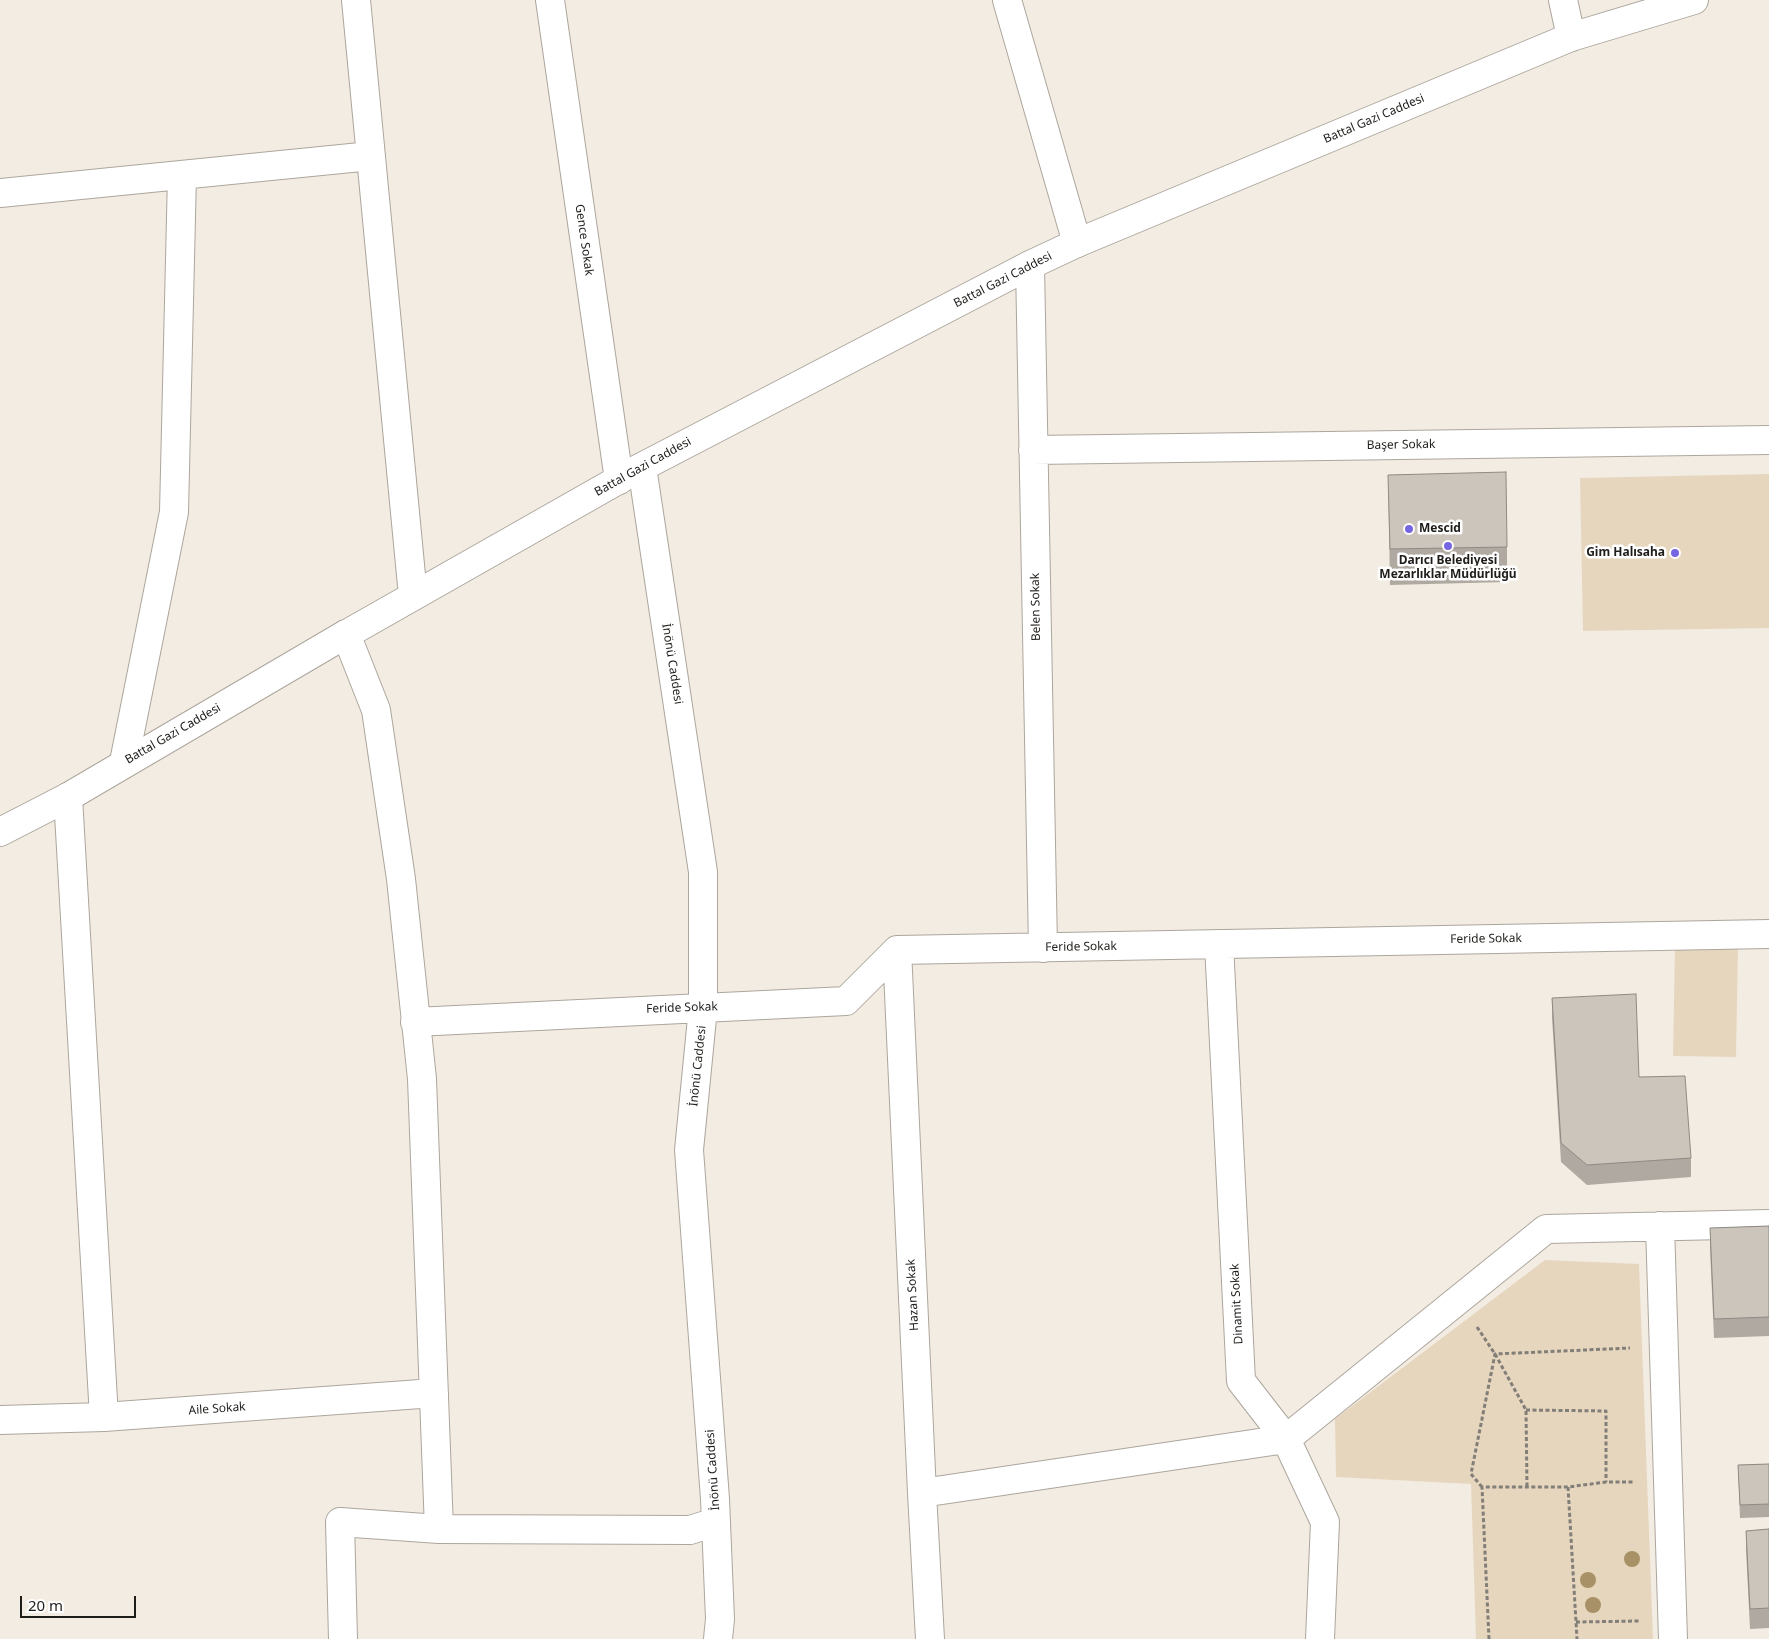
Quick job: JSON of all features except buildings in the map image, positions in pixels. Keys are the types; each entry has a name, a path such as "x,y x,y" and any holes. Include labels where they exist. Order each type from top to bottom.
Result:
{"street":[{"path":"356,0 413,596"},
{"name":"Gence Sokak","path":"550,0 618,480"},
{"path":"1007,0 1077,243"},
{"path":"1563,0 1571,38"},
{"name":"Battal Gazi Caddesi","path":"0,832 68,797 124,762 345,634 618,480 1030,265 1077,243 1571,38 1694,0"},
{"path":"0,193 371,156"},
{"path":"124,762 174,512 182,175"},
{"name":"Belen Sokak","path":"1030,265 1043,948"},
{"name":"Başer Sokak","path":"1033,450 1769,440"},
{"name":"İnönü Caddesi","path":"642,467 703,872 703,1008 689,1150 716,1522 720,1619 718,1639"},
{"path":"345,634 376,710 401,879 422,1079 440,1530"},
{"path":"68,797 104,1417"},
{"name":"Feride Sokak","path":"415,1022 846,1001 898,950 1769,934"},
{"name":"Dinamit Sokak","path":"1219,944 1241,1381 1286,1439 1326,1522 1320,1639"},
{"name":"Hazan Sokak","path":"898,950 930,1639"},
{"path":"922,1493 1286,1439 1546,1229 1769,1224"},
{"path":"1660,1226 1673,1630"},
{"name":"Aile Sokak","path":"0,1420 104,1417 434,1393"},
{"path":"343,1639 340,1522 440,1530 690,1530 716,1522"}],"path":[{"path":"1459,1299 1495,1354 1526,1410 1527,1487"},
{"path":"1495,1354 1664,1346"},
{"path":"1489,1639 1482,1487 1471,1474 1495,1354"},
{"path":"1526,1410 1606,1411 1606,1482"},
{"path":"1482,1487 1568,1487 1606,1482 1668,1481"},
{"path":"1568,1487 1577,1639"},
{"path":"1576,1622 1673,1630"}],"shaded area":[{"name":"Gim Halısaha","path":"1769,474 1769,628 1583,631 1580,478"},
{"path":"1675,946 1738,947 1736,1057 1673,1056"},
{"path":"1545,1260 1639,1264 1653,1639 1476,1639 1471,1484 1336,1477 1335,1419"}],"place":[{"name":"Mescid","path":"1409,529"},
{"name":"Darıcı Belediyesi Mezarlıklar Müdürlüğü","path":"1448,546"},
{"name":"Gim Halısaha","path":"1675,553"}]}
